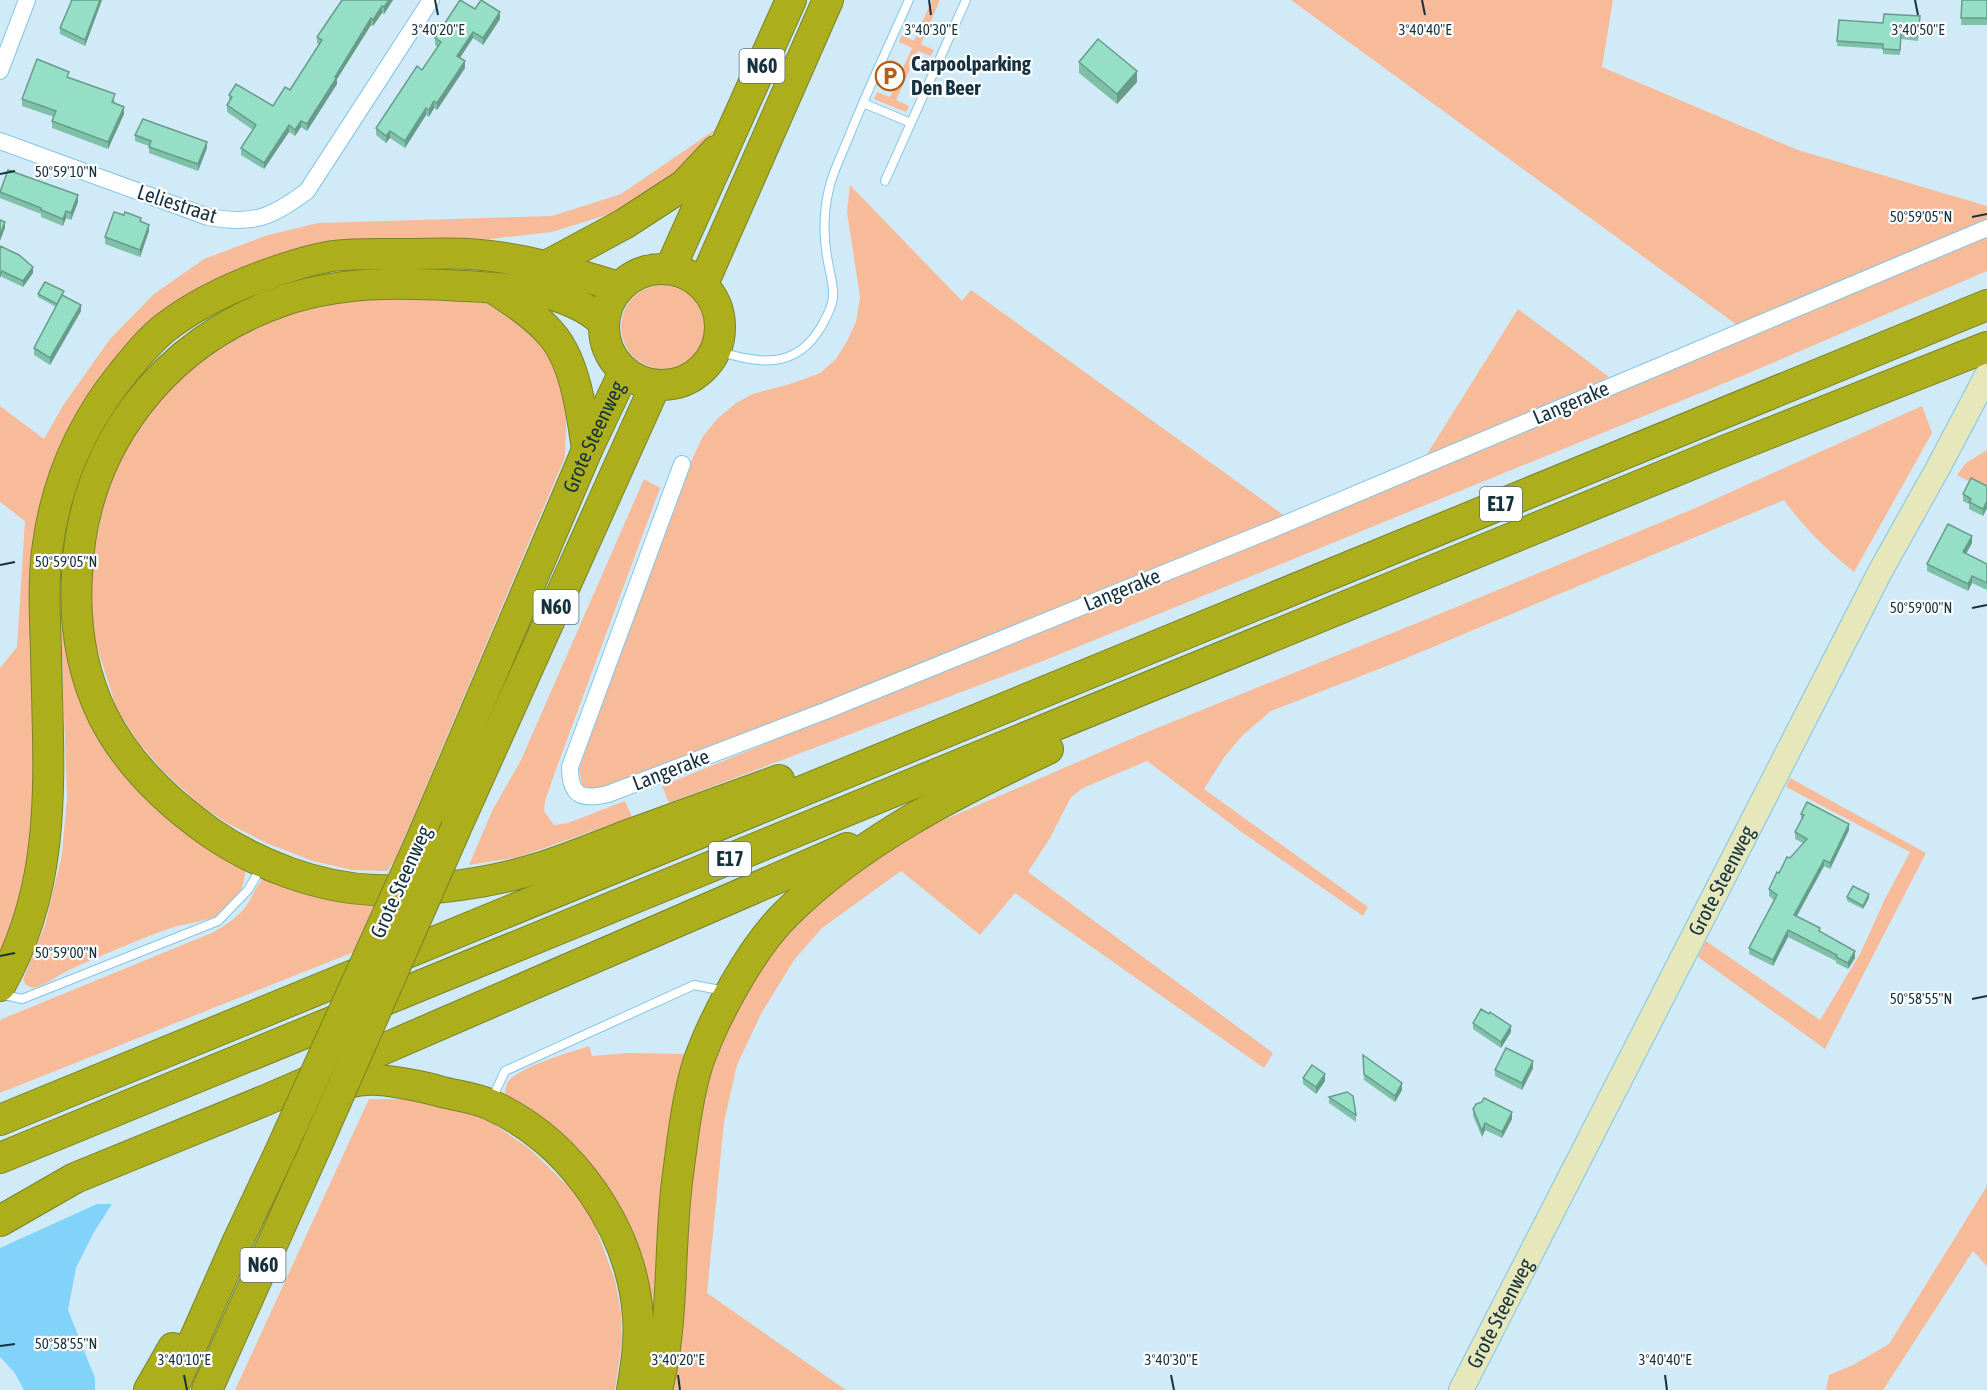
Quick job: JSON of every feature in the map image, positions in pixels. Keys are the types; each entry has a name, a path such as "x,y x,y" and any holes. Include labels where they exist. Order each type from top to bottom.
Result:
{"highway":[{"name":"N60","path":"670,269 791,0"},
{"name":"N60","path":"703,284 828,0"},
{"path":"546,266 624,224 684,185 732,133"},
{"path":"0,986 15,960 30,920 42,870 48,811 49,754 44,583 51,525 59,490 72,454 87,424 103,397 137,356 166,327 232,287 303,262 333,256 469,254 507,258 546,266 619,287"},
{"path":"670,269 703,284 717,304 722,327 717,351 702,371 680,384 655,386 624,372 612,358 605,340 603,322 608,303 619,287 642,272 670,269"},
{"path":"603,322 593,312 536,290 358,285 331,288 288,299 252,313 191,349 165,372 122,425 105,457 91,493 82,527 77,561 75,603 79,646 89,681 104,717 122,746 166,798 191,819 226,843 264,863 310,878 355,888 414,889 465,884 540,868 786,777 859,768"},
{"path":"494,288 529,312 553,336 571,369 581,410 587,450"},
{"name":"E17","path":"0,1120 1984,306"},
{"name":"E17","path":"0,1158 1724,451 1987,347"},
{"name":"Grote Steenweg","path":"172,1390 419,845 587,450 624,372"},
{"name":"Grote Steenweg","path":"207,1390 655,386"},
{"path":"657,1390 664,1362 668,1326 677,1177 698,1063 731,992 748,962 784,916 824,879 905,823 961,791 1082,733 1203,681 1459,561"},
{"path":"0,1211 266,1100 905,823"},
{"path":"266,1100 367,1079 431,1089 490,1104 531,1129 564,1158 591,1189 614,1227 632,1273 639,1318 637,1362 632,1390"},
{"path":"0,1221 75,1178"},
{"path":"148,1390 184,1327 237,1243"}],"street":[{"path":"0,71 27,0"},
{"name":"Leliestraat","path":"0,141 208,217 231,221 268,216 307,191 431,0"},
{"name":"Langerake","path":"682,464 570,767 570,782 574,791 581,795 593,798 608,794 847,702 1268,531 1987,228"},
{"name":"Grote Steenweg","path":"1461,1390 1881,570 1982,394"}],"lane":[{"path":"717,351 756,361 771,361 786,357 805,348 830,311 833,299 832,284 824,242 825,206 829,187 909,0"},
{"path":"885,182 966,0"},
{"path":"863,103 910,123"},
{"path":"0,994 22,999 218,921 248,890 264,863"},
{"path":"490,1104 505,1071 694,985 731,992"}],"shaded area":[{"path":"932,0 940,0 921,44 934,50 931,56 918,51 896,100 909,106 906,112 874,99 877,92 890,97 912,48 899,42 902,35 914,41"},
{"path":"1291,0 1613,0 1602,67 1798,150 1987,206 1987,223 1737,325"},
{"path":"716,129 679,175 629,208 552,232 490,239 383,240 242,269 63,447 27,878 0,960 0,668 17,647 25,521 0,502 0,406 44,439 64,404 110,339 154,294 204,259 265,236 318,223 552,216 621,194"},
{"path":"850,185 962,301 971,290 1285,516 942,657 610,787 592,790 582,785 579,769 679,487 703,436 718,418 736,403 753,394 820,373 836,359 856,322 860,297 847,212"},
{"path":"1987,237 1987,271 1742,376 1043,661 669,803 662,786 1273,536"},
{"path":"663,285 679,288 693,297 702,311 705,327 702,343 693,357 679,366 663,369 647,366 633,357 624,343 621,327 624,311 633,297 647,288"},
{"path":"366,295 499,301 537,332 567,393 565,457 395,860 387,871 352,870 313,861 266,843 227,823 200,805 164,772 138,742 117,710 91,628 90,597 93,557 104,502 133,434 156,401 192,366 273,316"},
{"path":"1518,309 1609,377 1424,459"},
{"path":"1922,406 1932,433 1854,572 1816,538 1784,500 1397,662 1271,711 1243,735 1225,756 1204,789 1368,907 1363,916 1243,833 1147,761 1083,788 1071,797 1050,838 1028,872 1273,1053 1264,1068 1015,893 980,935 901,871 822,928 794,960 761,1014 737,1065 724,1122 707,1293 846,1390 666,1390 696,1106 720,1034 770,952 805,914 843,882 923,829 1140,735 1693,509"},
{"path":"1987,450 1987,491 1957,475 1966,463"},
{"path":"644,479 660,488 554,775 544,811 554,825 568,823 625,801 632,817 519,857 469,865 492,811 521,760"},
{"path":"59,571 66,572 81,686 245,866 245,872 238,896 230,907 219,915 143,938 81,964 33,988 26,985 23,980 45,925 62,854 67,798"},
{"path":"1790,778 1926,853 1825,1049 1698,957 1706,941 1820,1020 1860,954 1910,852 1786,787"},
{"path":"264,878 378,898 354,952 0,1093 0,1021 2,1019 214,932 241,912"},
{"path":"589,1046 592,1056 628,1053 690,1054 653,1369 643,1281 505,1097 507,1083 522,1071"},
{"path":"369,1099 430,1099 482,1116 530,1149 578,1196 593,1221 615,1280 621,1313 622,1341 615,1390 235,1390"},
{"path":"1987,1186 1987,1266 1973,1251 1883,1390 1826,1390 1829,1375 1853,1365 1889,1344"}],"water":[{"path":"97,1204 112,1204 94,1232 76,1268 68,1310 95,1378 95,1390 24,1390 14,1372 0,1357 0,1248"}],"building":[{"path":"72,0 100,0 85,40 60,28"},
{"path":"342,0 389,0 373,20 371,18 307,124 301,121 295,130 289,125 264,163 241,148 256,125 227,105 232,97 229,95 236,84 273,106 285,87 290,90 322,40 317,37"},
{"path":"460,0 475,9 481,0 500,12 483,38 473,32 457,56 465,61 437,103 434,101 429,110 426,108 405,141 390,131 386,136 376,128 417,66 422,70 441,42 435,38"},
{"path":"1962,0 1987,0 1987,18 1961,18"},
{"path":"1884,14 1920,16 1918,36 1901,34 1900,50 1883,49 1883,44 1837,41 1839,20 1883,23"},
{"path":"1098,39 1137,71 1117,94 1079,62"},
{"path":"37,59 69,72 67,77 115,94 112,102 124,107 108,142 52,121 56,111 22,99"},
{"path":"143,119 207,142 198,164 149,147 151,141 135,135"},
{"path":"8,170 78,195 71,213 66,211 63,219 0,192"},
{"path":"114,212 124,215 125,212 141,218 140,221 149,225 140,250 105,237"},
{"path":"0,220 5,222 0,235"},
{"path":"0,246 19,255 33,267 23,281 2,271 0,277"},
{"path":"45,282 64,291 57,304 38,294"},
{"path":"62,295 81,305 50,358 34,348"},
{"path":"1971,478 1987,486 1987,501 1983,509 1969,502 1971,499 1963,494"},
{"path":"1948,524 1972,536 1963,552 1987,564 1987,583 1972,576 1968,584 1927,564"},
{"path":"1807,802 1849,824 1830,863 1824,860 1794,915 1820,928 1819,931 1855,951 1848,963 1788,930 1773,960 1749,948 1777,895 1769,889 1777,872 1779,873 1787,857 1790,858 1807,839 1795,832 1804,815 1801,814"},
{"path":"1853,886 1869,894 1863,906 1847,897"},
{"path":"1481,1009 1489,1014 1490,1012 1511,1026 1501,1042 1473,1023"},
{"path":"1506,1048 1533,1061 1522,1083 1495,1070"},
{"path":"1363,1055 1402,1083 1395,1096 1364,1074"},
{"path":"1312,1065 1325,1074 1316,1087 1303,1078"},
{"path":"1347,1092 1353,1096 1356,1115 1329,1097"},
{"path":"1484,1098 1512,1112 1502,1132 1485,1123 1482,1131 1473,1109"}],"place":[{"name":"Carpoolparking Den Beer","path":"890,76"}]}
